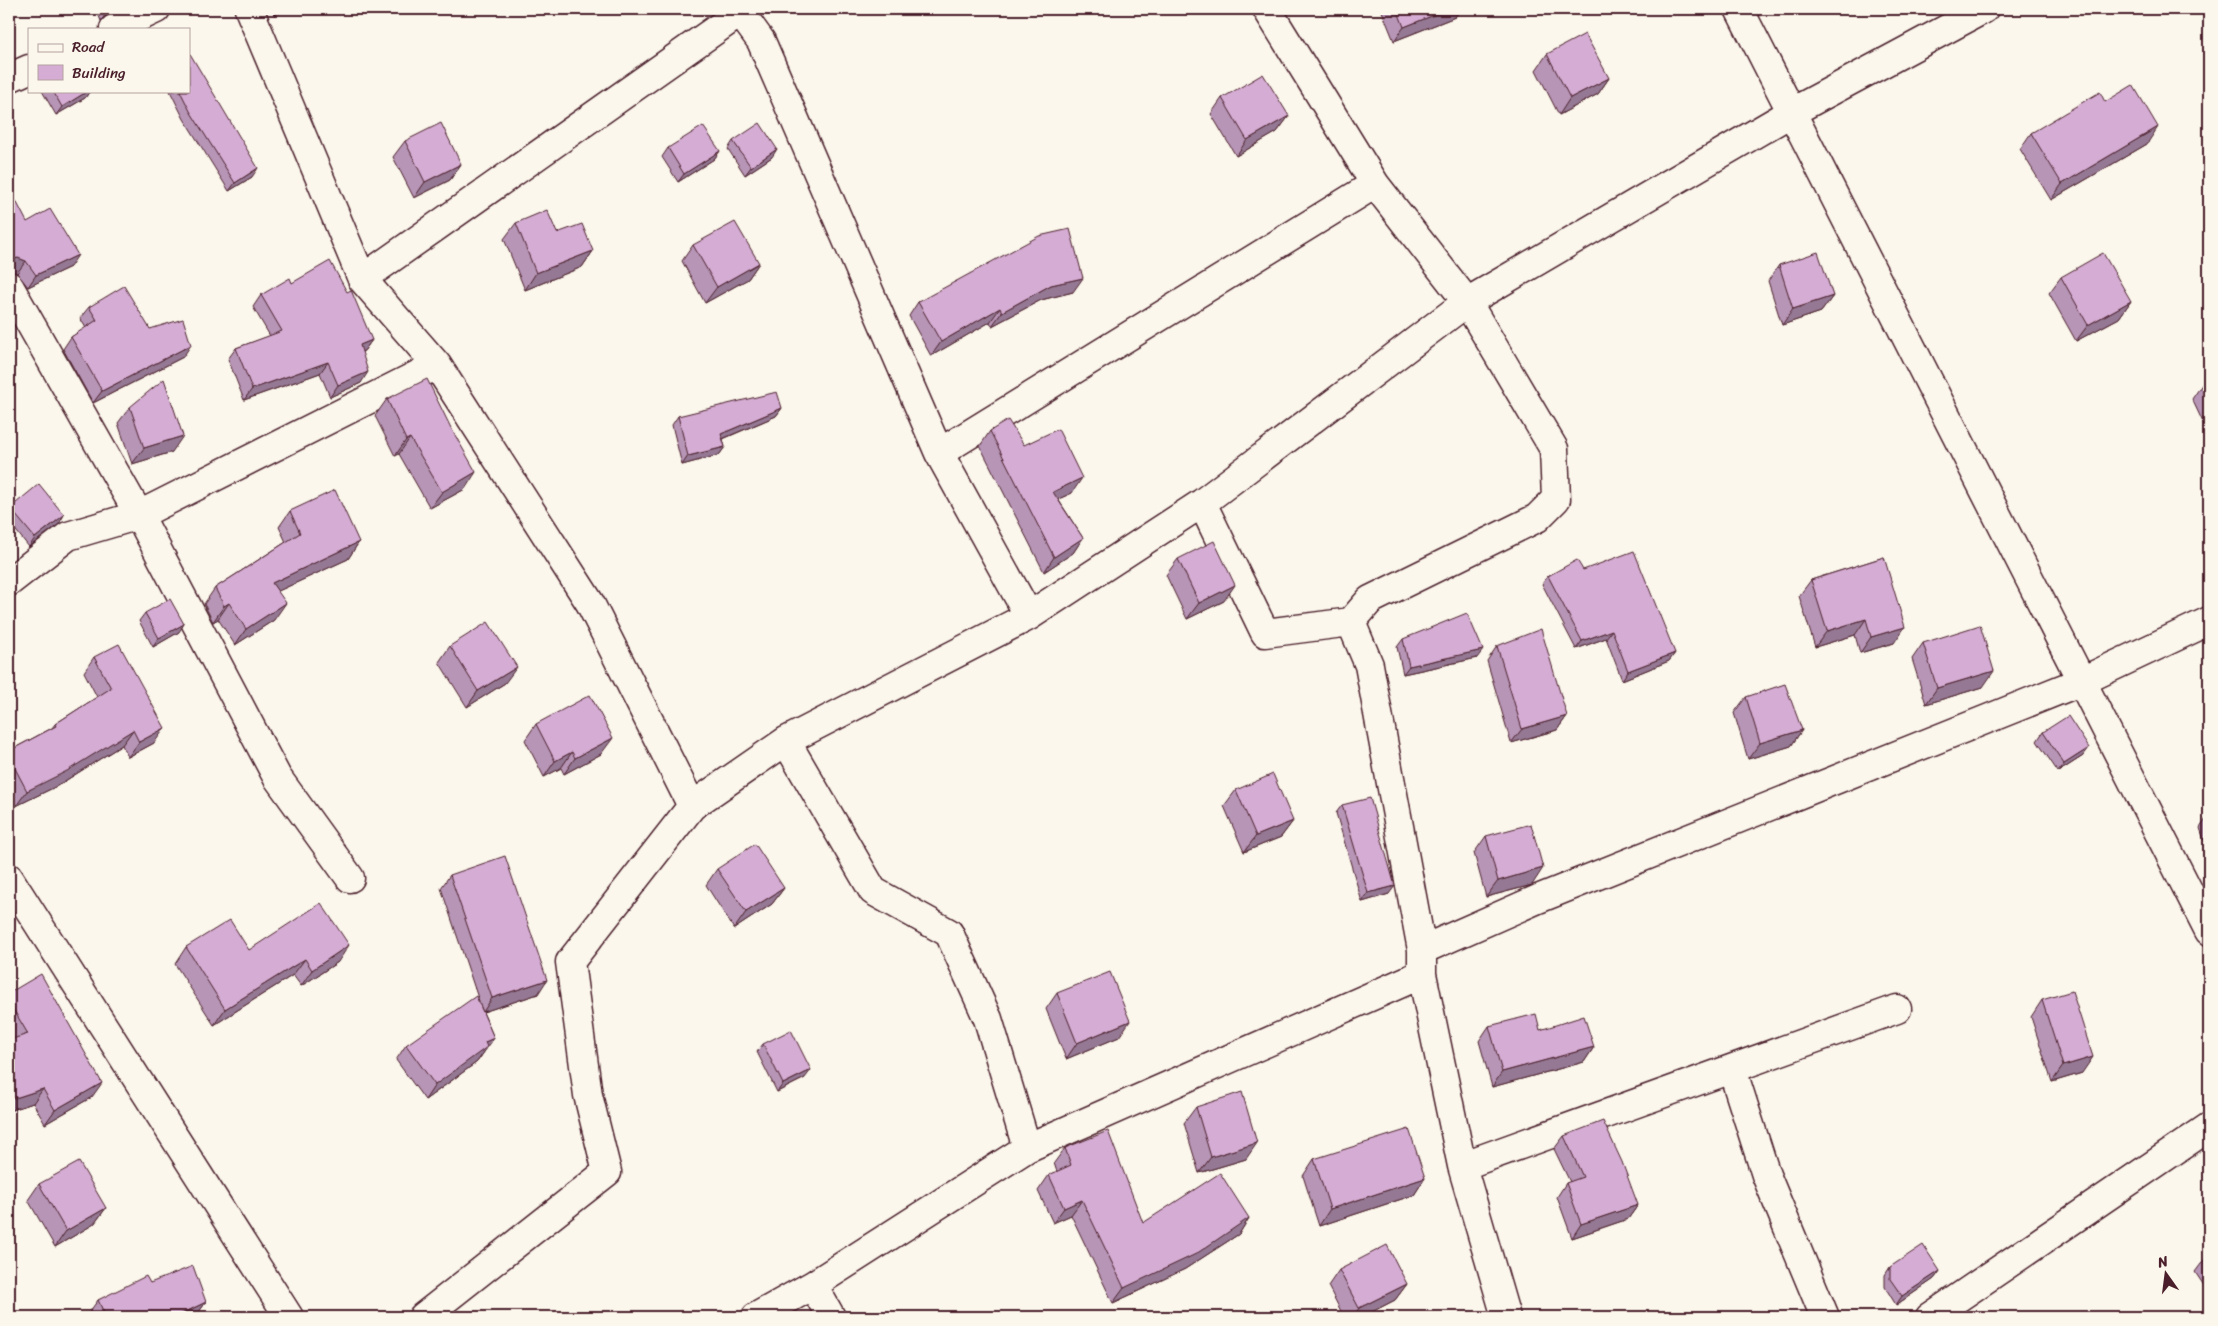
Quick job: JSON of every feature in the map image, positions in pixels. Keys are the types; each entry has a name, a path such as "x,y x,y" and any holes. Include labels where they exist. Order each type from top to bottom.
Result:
{"street":[{"path":"116,28 156,9"},
{"path":"250,9 362,279 437,365 590,603 692,806"},
{"path":"1202,503 1265,633 1351,622 1370,600 1538,518 1556,499 1554,449 1467,302 1375,184 1267,9"},
{"path":"1739,9 2209,931"},
{"path":"423,1317 607,1172 588,1095 570,962 692,806 786,741 1029,616 1202,503 1467,302 1792,112 1984,9"},
{"path":"362,279 742,10 761,41 939,453 1029,616"},
{"path":"9,78 28,69"},
{"path":"939,453 1375,184"},
{"path":"9,286 139,515 277,778 350,878"},
{"path":"9,582 68,536 139,515 437,365"},
{"path":"756,1317 813,1285 1027,1148 1422,962 1547,895 2082,681 2209,621"},
{"path":"1351,622 1369,665 1422,962 1462,1166 1506,1317"},
{"path":"786,741 874,891 949,933 988,1019 1027,1148"},
{"path":"9,878 289,1317"},
{"path":"1462,1166 1897,1008"},
{"path":"1732,1069 1766,1175 1825,1317"},
{"path":"1930,1317 2209,1127"},
{"path":"813,1285 831,1317"}],"building":[{"path":"1397,9 1449,9 1404,27"},
{"path":"1585,34 1609,78 1570,98 1547,54"},
{"path":"190,54 258,168 235,183 190,111 180,92 190,92"},
{"path":"1263,74 1289,116 1247,140 1222,98"},
{"path":"2133,85 2158,127 2062,184 2031,133 2100,92 2105,102"},
{"path":"54,92 86,92 62,107"},
{"path":"441,123 461,164 425,182 405,141"},
{"path":"760,123 777,149 751,167 733,141"},
{"path":"703,126 720,151 684,174 668,148"},
{"path":"15,199 27,222 50,209 78,255 36,275 26,261 18,258 9,262 9,202"},
{"path":"547,210 557,233 582,224 593,251 536,273 516,223"},
{"path":"735,222 759,263 717,287 693,245"},
{"path":"1070,229 1083,278 1051,285 1002,312 1000,308 941,342 918,302 1039,236"},
{"path":"1818,252 1833,296 1793,309 1779,265"},
{"path":"2103,253 2131,301 2088,325 2061,277"},
{"path":"330,261 347,292 351,290 372,340 360,345 368,372 338,385 328,362 252,389 236,348 282,331 261,295 290,278 292,283"},
{"path":"124,286 150,329 183,319 191,345 102,391 71,337 97,320 89,307"},
{"path":"164,379 183,436 144,448 130,407"},
{"path":"427,379 451,428 476,472 442,492 410,438 406,440 387,399"},
{"path":"2209,380 2209,395 2203,383"},
{"path":"777,392 782,408 721,434 725,447 688,456 678,416"},
{"path":"1008,420 1024,445 1058,429 1082,478 1053,492 1083,538 1054,557 990,431"},
{"path":"39,484 64,515 35,538 10,508"},
{"path":"335,490 359,542 272,583 286,603 246,629 229,603 224,606 215,588 300,533 290,511"},
{"path":"1214,541 1235,585 1199,603 1178,559"},
{"path":"1634,551 1675,653 1628,671 1612,630 1582,641 1548,576 1577,560 1583,570"},
{"path":"1884,557 1905,627 1871,637 1866,619 1827,631 1811,580"},
{"path":"170,599 184,624 159,638 145,613"},
{"path":"1467,613 1483,650 1409,666 1403,639"},
{"path":"488,622 517,667 478,691 450,646"},
{"path":"1980,625 1994,671 1937,688 1923,643"},
{"path":"1541,629 1567,716 1522,729 1497,646"},
{"path":"119,644 165,728 139,742 133,730 67,771 27,791 9,757 9,751 56,726 55,724 111,688 94,657"},
{"path":"1785,684 1802,730 1760,743 1746,697"},
{"path":"590,695 613,738 575,758 572,752 555,761 536,724"},
{"path":"2068,716 2089,748 2064,764 2043,732"},
{"path":"1273,774 1293,821 1256,836 1236,790"},
{"path":"1370,798 1395,886 1368,893 1342,805"},
{"path":"2209,818 2209,830 2206,819"},
{"path":"1531,824 1543,868 1498,881 1486,836"},
{"path":"755,844 784,888 746,912 717,869"},
{"path":"505,856 547,980 492,998 450,875"},
{"path":"321,903 349,945 312,970 305,959 225,1009 186,947 230,920 249,950"},
{"path":"1110,972 1130,1021 1077,1043 1057,993"},
{"path":"41,974 102,1083 55,1110 43,1089 9,1100 9,1040 28,1034 9,1002 9,993"},
{"path":"2072,991 2093,1057 2063,1066 2042,1000"},
{"path":"476,996 494,1038 485,1042 487,1047 435,1085 406,1045"},
{"path":"1536,1014 1540,1030 1584,1016 1594,1047 1502,1072 1489,1026"},
{"path":"791,1030 811,1070 783,1084 763,1044"},
{"path":"1242,1092 1257,1143 1211,1157 1196,1107"},
{"path":"1603,1121 1622,1162 1638,1205 1581,1224 1566,1183 1583,1177 1564,1136"},
{"path":"1409,1129 1425,1178 1330,1209 1314,1159"},
{"path":"1108,1131 1143,1223 1220,1173 1249,1218 1196,1254 1124,1288 1082,1200 1064,1208 1049,1175 1071,1165 1065,1148"},
{"path":"79,1162 106,1208 66,1231 39,1184"},
{"path":"1387,1245 1407,1284 1359,1308 1339,1270"},
{"path":"1923,1245 1940,1271 1902,1296 1890,1279 1890,1267"},
{"path":"193,1266 206,1302 175,1317 106,1317 98,1300 146,1276 150,1283"}]}
